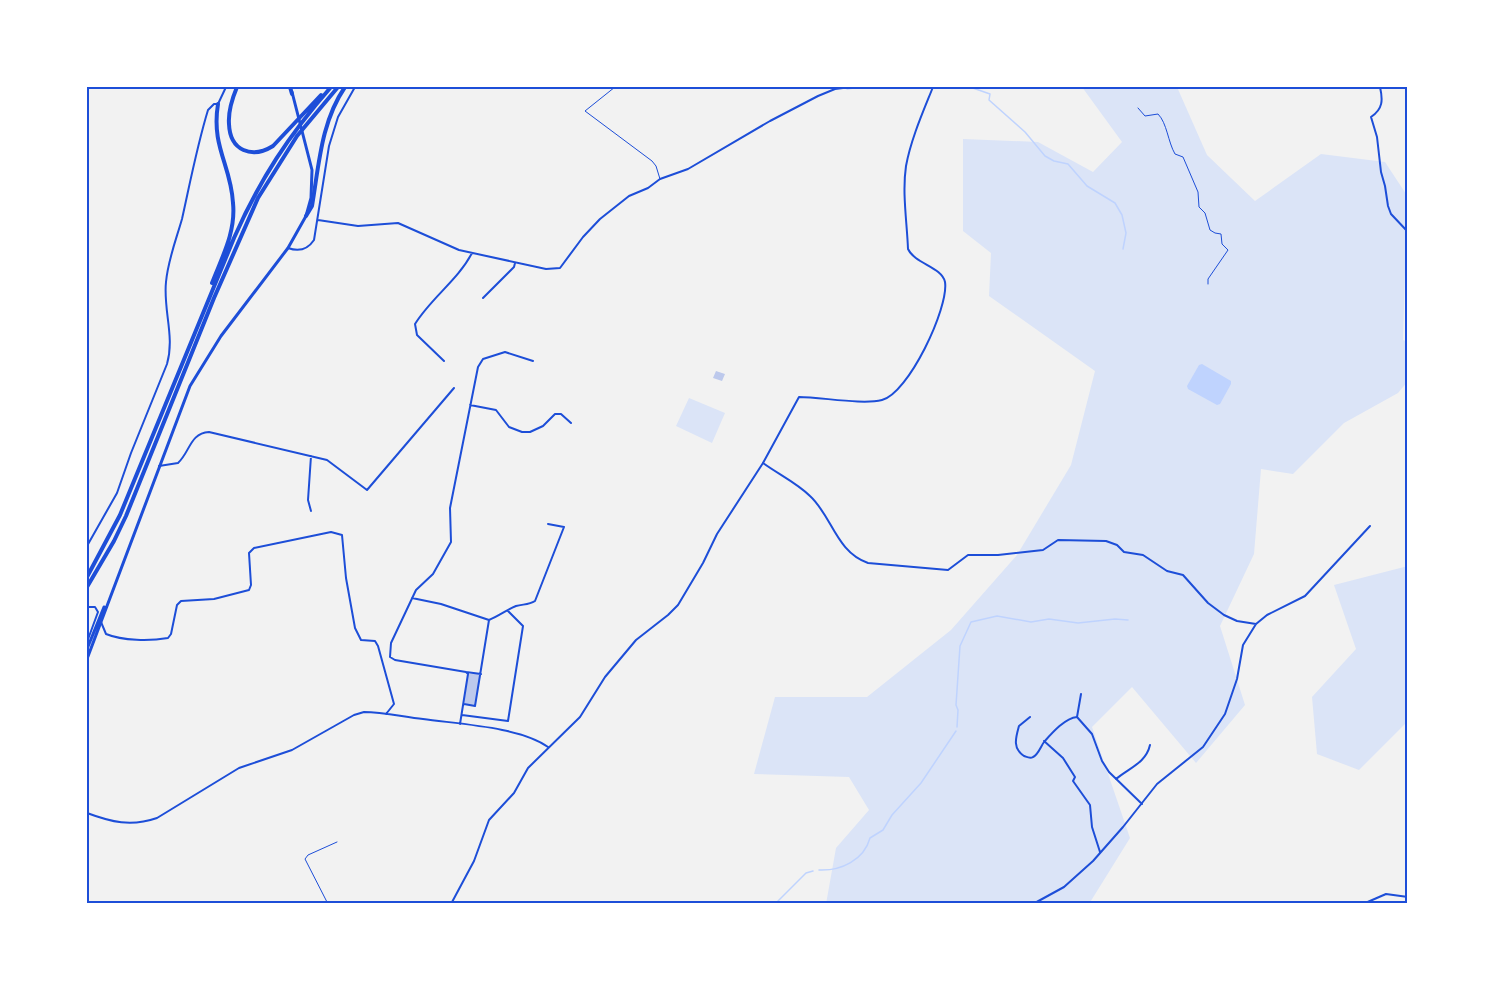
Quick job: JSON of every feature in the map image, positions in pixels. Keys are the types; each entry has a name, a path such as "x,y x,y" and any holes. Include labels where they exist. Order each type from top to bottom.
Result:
{"highway":[{"path":"237,87 229,117 230,134 239,147 258,153 273,146 317,98 331,87"},
{"path":"290,87 292,94"},
{"path":"87,577 120,515 251,199 284,145 331,87"},
{"path":"87,587 126,516 258,198 297,136 338,87"},
{"path":"306,216 312,206 327,122 345,87"},
{"path":"190,344 229,241 234,218 231,188 216,137 215,123 218,104"}],"main road":[{"path":"87,655 183,400 196,373 288,248 306,216 311,198 312,180 306,144 292,94"},
{"path":"87,655 110,595"}],"street":[{"path":"87,546 117,493 167,364 171,344 165,299 167,269 208,111 214,104 218,104 226,87"},
{"path":"288,248 302,249 312,244 316,234 333,129 355,87"},
{"path":"318,220 357,226 403,224 442,244 472,253 550,270 560,268 583,237 611,209 660,179 681,173 818,96 835,89 851,87"},
{"path":"451,904 474,861 489,820 514,793 528,768 580,717 605,677 630,646 678,605 717,534 763,463 799,397 871,401 890,397 918,360 934,331 945,284 941,275 912,256 908,249 906,164 933,87"},
{"path":"1380,87 1382,104 1371,117 1377,137 1381,172 1391,214 1408,232"},
{"path":"444,361 417,335 415,324 429,303 468,262 472,253"},
{"path":"483,298 514,267 515,263"},
{"path":"481,674 395,660 390,657 391,643 416,590 432,574 451,542 450,508 475,377 483,359 505,352 533,361"},
{"path":"159,466 178,463 194,437 201,432 228,436 327,460 367,490 454,388"},
{"path":"470,405 496,411 509,427 522,432 530,432 543,426 555,414 561,414 571,423"},
{"path":"311,456 308,500 311,511"},
{"path":"763,463 810,495 841,542 856,557 868,563 948,570 968,555 998,555 1043,550 1054,542 1063,540 1106,541 1117,545 1124,552 1143,555 1167,571 1183,575 1208,603 1224,615 1237,621 1256,624"},
{"path":"412,598 441,604 489,620 518,606 531,604 538,595 564,527 548,524"},
{"path":"1034,904 1064,887 1100,853 1169,772 1203,747 1225,714 1237,679 1243,645 1256,624 1267,615 1305,597 1371,526"},
{"path":"101,622 106,634 114,637 158,640 168,638 177,605 181,601 214,599 249,590 251,585 249,556 254,548 331,532 342,534 344,564 355,628 361,640 375,641 378,646 394,704 386,714"},
{"path":"87,607 95,607 98,612 87,642"},
{"path":"461,715 508,721 523,626 508,611"},
{"path":"464,704 475,706 489,620"},
{"path":"460,724 468,674 466,672"},
{"path":"1077,717 1081,694"},
{"path":"87,813 110,822 146,822 239,768 303,745 363,712 460,724 525,736 548,747"},
{"path":"1030,717 1019,726 1016,740 1017,749 1029,758 1033,757 1044,741 1070,718 1077,717"},
{"path":"1077,717 1092,734 1102,761 1116,779 1142,804"},
{"path":"1044,741 1063,758 1075,777 1074,781 1087,799 1100,853"},
{"path":"1116,779 1142,761 1148,754 1150,745"},
{"path":"1363,904 1386,894 1408,897"}],"lane":[{"path":"615,87 585,111 652,161 660,179"}],"path":[{"path":"1137,108 1145,116 1158,114 1164,120 1171,146 1175,154 1183,157 1198,192 1199,207 1205,213 1210,230 1221,234 1222,244 1228,250 1208,279 1208,284"},
{"path":"328,904 305,859 308,855 337,842"}],"shaded area":[{"path":"1082,87 1177,87 1207,155 1255,201 1321,154 1385,162 1408,197 1408,267 1405,272 1403,340 1408,342 1408,381 1398,393 1344,423 1293,474 1261,469 1254,554 1220,626 1245,705 1196,763 1132,687 1092,727 1130,838 1089,904 826,904 836,848 869,810 849,777 754,774 775,697 867,697 951,630 1017,555 1071,465 1095,371 989,296 991,253 963,231 963,139 1038,142 1093,172 1122,142"},
{"path":"689,398 725,413 712,443 676,426"},
{"path":"1408,566 1408,721 1359,770 1317,754 1312,697 1356,649 1334,585"}],"water":[{"path":"1202,364 1231,381 1220,404 1217,405 1188,389 1187,386 1199,365"}],"building":[{"path":"716,371 725,374 722,381 713,378"},
{"path":"468,674 481,674 475,706 464,704"}],"waterway":[{"path":"847,89 861,87"},
{"path":"970,87 990,94 989,100 1025,132 1045,156 1068,164 1087,186 1115,203 1122,215 1126,233 1123,249"},
{"path":"957,727 956,705 960,646 971,622 997,616 1031,622 1049,619 1078,623 1128,620"},
{"path":"819,870 843,866 863,852 870,838 883,830 892,815 921,783 956,731"},
{"path":"746,904 777,902 806,873 813,871"}]}
